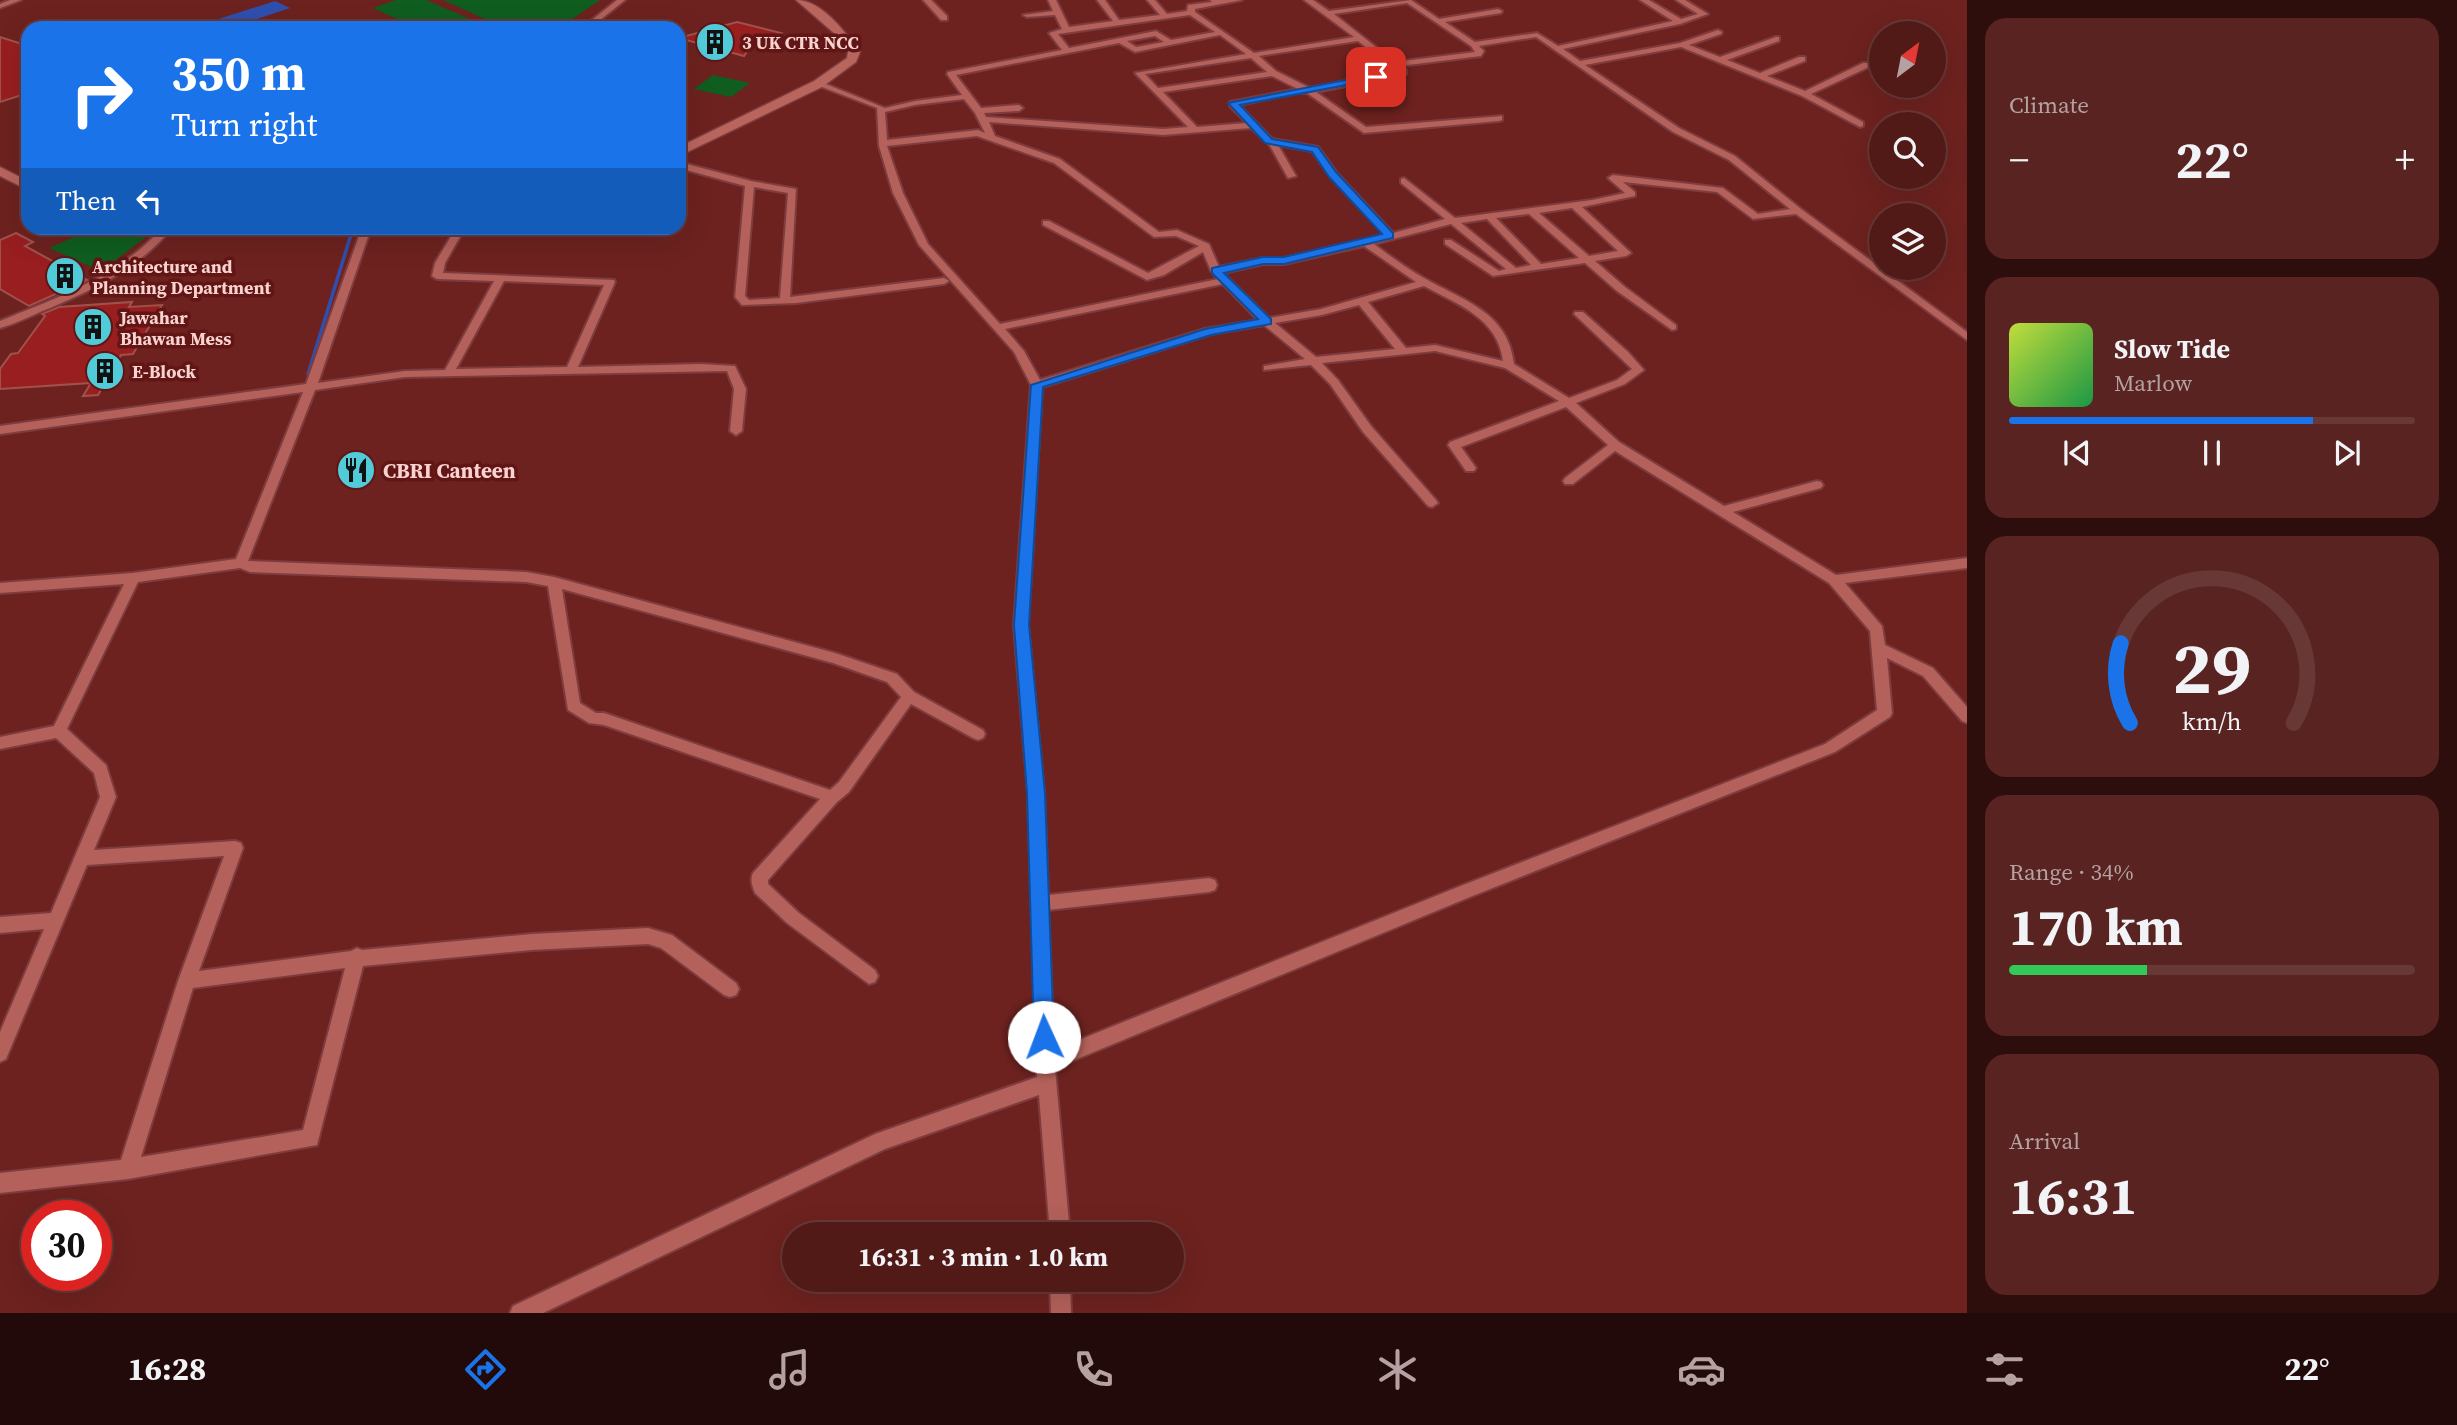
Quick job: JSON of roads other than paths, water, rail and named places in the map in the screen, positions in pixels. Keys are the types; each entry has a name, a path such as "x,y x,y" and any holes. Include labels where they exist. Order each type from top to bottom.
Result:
{"street":[{"path":"0,6 17,0"},
{"path":"594,21 621,0"},
{"path":"686,149 818,83 852,60 854,52 838,31 801,0"},
{"path":"928,0 944,18"},
{"path":"1052,0 1066,30"},
{"path":"1101,0 1117,22"},
{"path":"1151,0 1165,16"},
{"path":"1191,13 1191,7 1216,1 1238,0"},
{"path":"1291,176 1273,144 1251,125 1233,103 1403,72 1308,0"},
{"path":"1644,0 1680,22"},
{"path":"1558,48 1680,22 1704,14 1680,0"},
{"path":"1328,13 1391,1 1408,1 1474,44 1480,51 1478,54 1394,64"},
{"path":"1438,21 1498,11"},
{"path":"1027,15 1056,13"},
{"path":"1067,51 1053,33 1191,13 1253,55 1273,73 1309,91 1364,130 1499,118"},
{"path":"1581,64 1682,45 1718,32"},
{"path":"991,137 984,115 964,96 951,74 1156,33 1170,43"},
{"path":"1122,41 1135,50 1221,33"},
{"path":"1474,44 1537,35 1676,130 1732,158 1798,211 1967,337"},
{"path":"1195,130 1139,73 1361,38"},
{"path":"1720,60 1776,39"},
{"path":"1682,45 1805,94 1860,124"},
{"path":"1760,76 1802,59"},
{"path":"1805,94 1866,65"},
{"path":"1156,91 1273,73"},
{"path":"818,83 881,107 883,143 898,193 924,245 1019,351 1037,385 1021,625 1036,793 1046,1073 1059,1222"},
{"path":"881,111 964,96"},
{"path":"984,115 1019,108"},
{"path":"984,115 1163,132 1251,125"},
{"path":"883,143 978,132 1057,161 1157,235 1177,233 1206,246 1220,276 1335,382 1367,429 1432,503"},
{"path":"1273,144 1315,149 1333,174 1390,235"},
{"path":"686,167 750,184 793,191 785,300"},
{"path":"0,171 21,182"},
{"path":"999,327 1076,308 1152,298 1263,261 1284,261 1452,220 1574,205 1632,194 1613,178 1720,190 1756,217 1798,211"},
{"path":"1404,181 1513,270"},
{"path":"750,184 740,297 746,303 944,281"},
{"path":"1448,242 1497,274 1626,253 1574,205"},
{"path":"1530,210 1621,289 1672,327"},
{"path":"1488,215 1539,268"},
{"path":"1046,223 1147,277 1160,273 1206,246"},
{"path":"0,325 102,279 137,257 160,235"},
{"path":"241,563 344,298 362,235"},
{"path":"457,235 440,263 437,276 610,282 571,371"},
{"path":"1366,243 1424,283 1463,301 1492,321 1509,351 1509,366"},
{"path":"450,371 501,278"},
{"path":"1037,385 1209,331 1322,312 1424,283"},
{"path":"1361,301 1402,350"},
{"path":"1470,468 1454,445 1621,382 1638,370 1579,314"},
{"path":"520,1313 882,1141 1046,1073 1451,897 1829,748 1885,713 1877,629 1834,580 1615,445 1568,402 1509,366 1435,348 1268,368"},
{"path":"0,430 405,374 450,371 731,368 740,389 737,431"},
{"path":"1569,481 1615,445"},
{"path":"1721,511 1817,485"},
{"path":"0,588 133,578 241,563 250,567 526,577 554,582 835,658 892,678 909,696 978,734"},
{"path":"1834,580 1967,563"},
{"path":"59,731 133,578"},
{"path":"554,582 573,706 594,719 604,719 832,797"},
{"path":"1879,648 1928,672 1967,717"},
{"path":"869,975 793,918 761,888 759,878 844,787 909,696"},
{"path":"0,743 59,731"},
{"path":"0,1053 108,797 101,770 59,731"},
{"path":"83,858 235,848 187,981 128,1169"},
{"path":"1040,903 1209,885"},
{"path":"0,925 58,920"},
{"path":"187,981 357,956 533,940 648,936 666,941 730,989"},
{"path":"0,1183 128,1169 310,1138 357,956"},
{"path":"1060,1292 1061,1313"}],"water":[{"path":"275,1 290,8 251,21 212,21"}],"waterway":[{"path":"308,374 351,235"}],"place":[{"name":"3 UK CTR NCC","path":"715,42"},
{"name":"Architecture and Planning Department","path":"65,276"},
{"name":"Jawahar Bhawan Mess","path":"93,327"},
{"name":"E-Block","path":"105,371"},
{"name":"CBRI Canteen","path":"356,470"}]}
